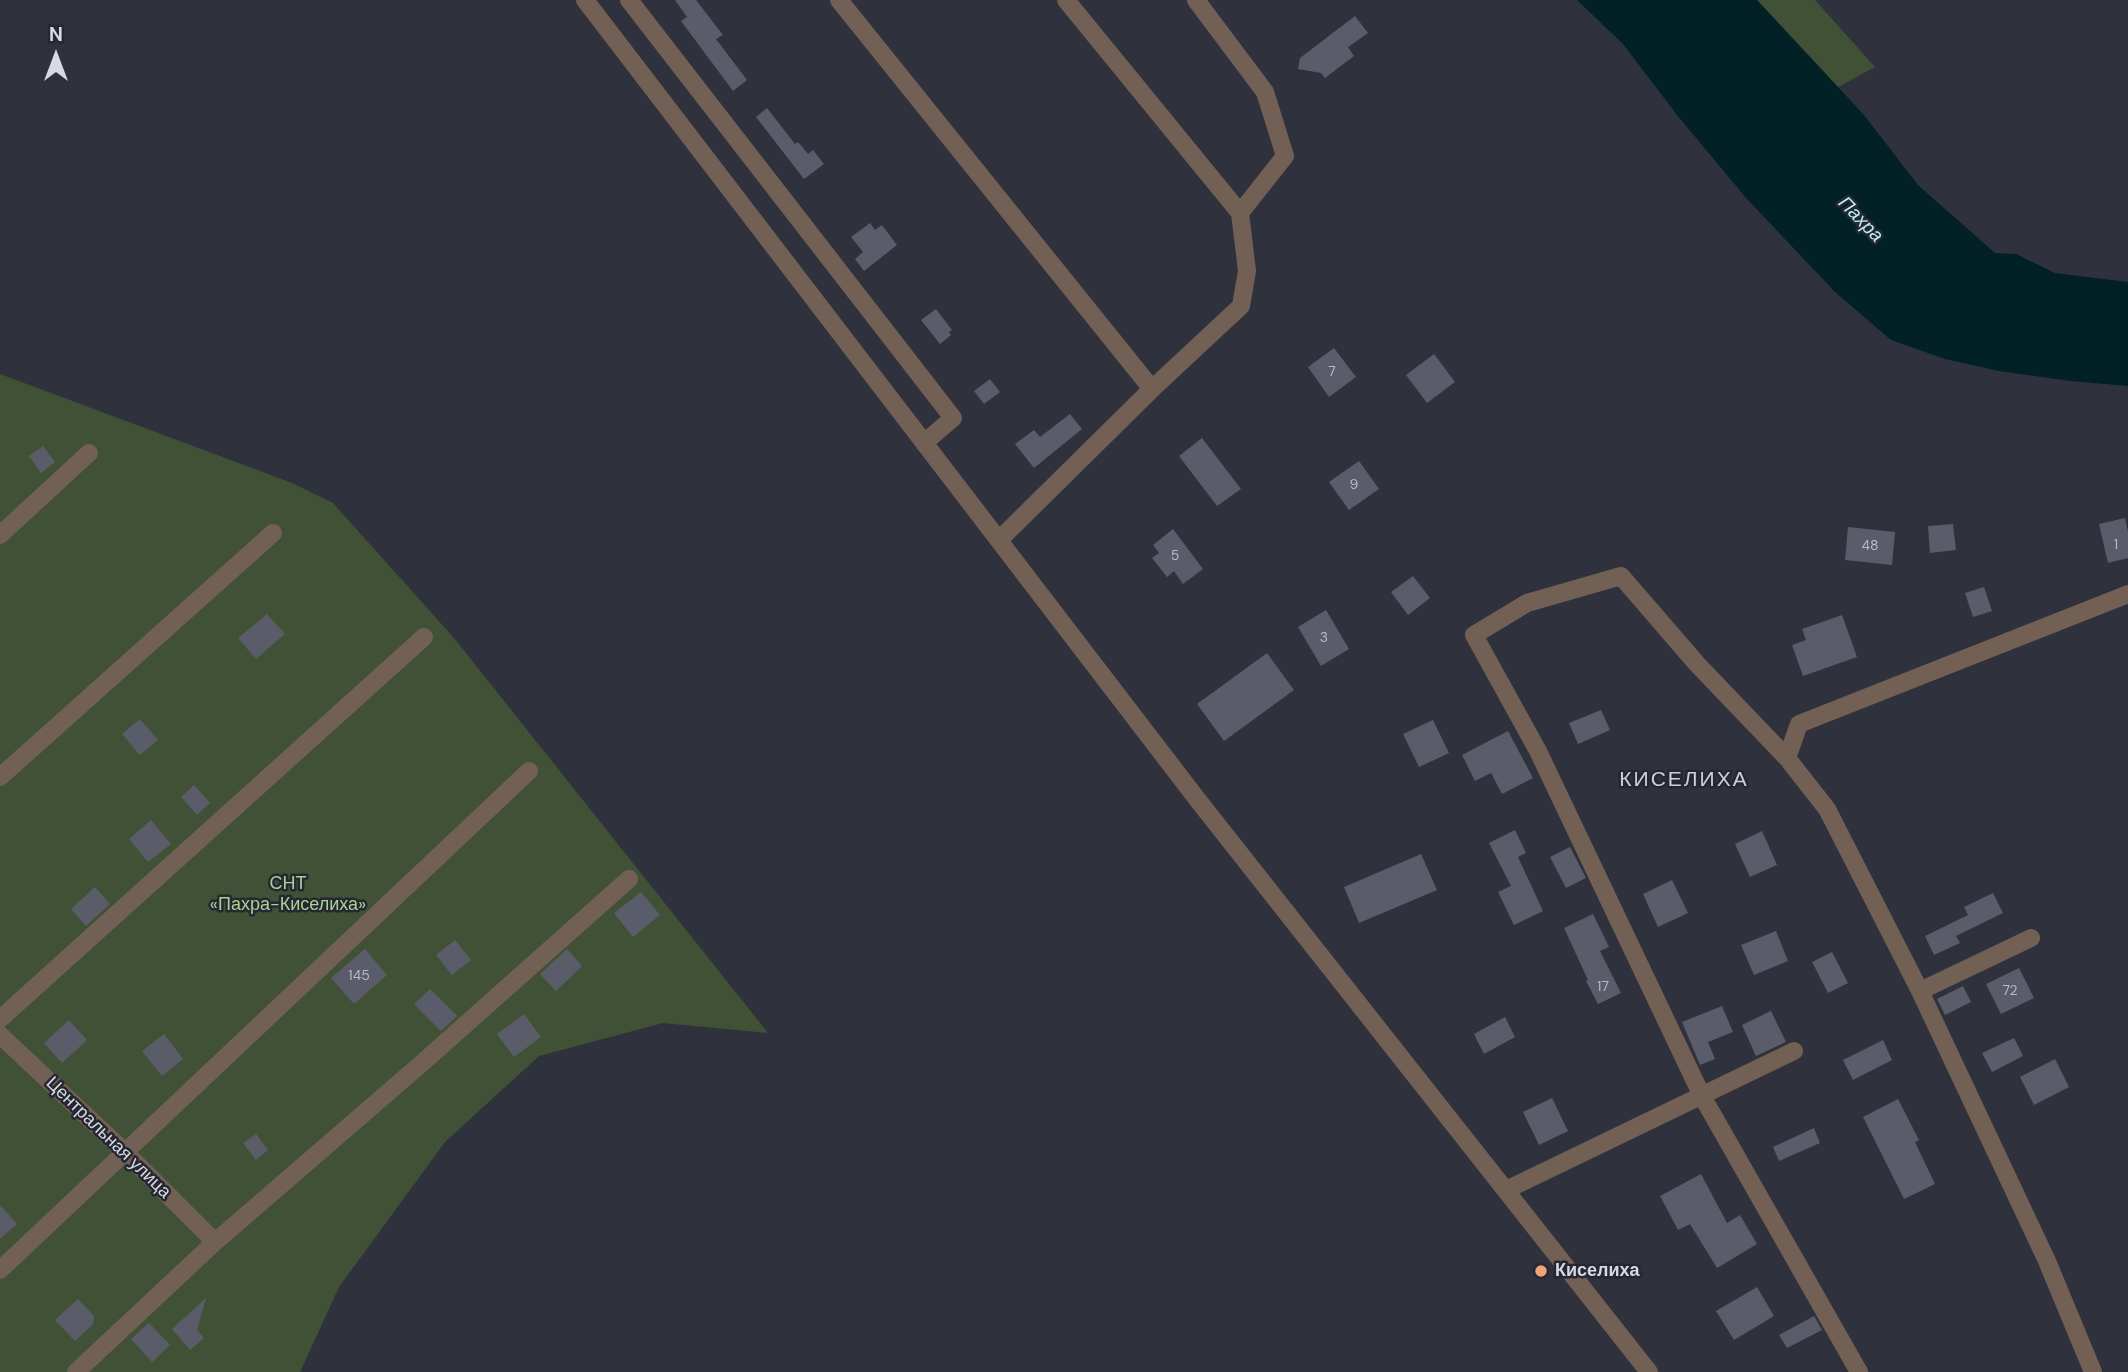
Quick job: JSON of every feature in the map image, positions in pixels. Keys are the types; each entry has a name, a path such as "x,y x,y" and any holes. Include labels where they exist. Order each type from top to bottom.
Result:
{"street":[{"path":"629,0 953,418 924,443"},
{"path":"839,0 1152,389"},
{"path":"999,540 1152,389 1241,306 1247,271 1240,213 1066,0"},
{"path":"1196,0 1265,92 1285,156 1240,213"},
{"path":"593,3 924,443 1197,799 1649,1372"},
{"path":"0,535 89,453"},
{"path":"0,777 273,533"},
{"path":"1859,1372 1702,1096 1538,751 1474,635 1527,603 1621,576 1697,664 1787,758 1827,809 1920,991 2047,1261 2093,1372"},
{"path":"1787,758 1799,724 2128,594"},
{"path":"0,1019 424,637"},
{"path":"0,1270 528,771"},
{"path":"76,1372 215,1242 629,879"},
{"path":"1920,991 2031,938"},
{"name":"Центральная улица","path":"0,1035 126,1153 215,1242"},
{"path":"1506,1190 1794,1051"}],"green space":[{"path":"1757,0 1815,0 1875,67 1838,87"},
{"name":"СНТ «Пахра-Киселиха»","path":"0,374 292,483 333,503 454,638 768,1033 663,1023 539,1056 445,1142 339,1287 300,1372 0,1372"}],"water":[{"name":"Пахра","path":"1577,0 1757,0 1864,115 1918,185 1995,253 2016,254 2055,273 2128,282 2128,386 1999,371 1945,359 1891,340 1835,292 1747,199 1677,115 1623,44"}],"building":[{"path":"675,0 696,0 723,35 716,39 747,80 733,91 681,21 687,17"},
{"path":"1355,16 1368,33 1348,47 1354,56 1325,78 1321,73 1298,69 1300,58"},
{"path":"767,108 795,144 798,142 808,154 813,150 824,164 804,179 756,117"},
{"path":"870,223 875,230 882,225 897,245 864,271 855,259 863,252 851,237"},
{"path":"936,309 952,330 949,332 951,335 940,344 921,320"},
{"path":"1334,348 1356,377 1329,397 1308,367"},
{"path":"1434,354 1455,382 1427,403 1406,375"},
{"path":"990,379 1000,392 984,404 974,391"},
{"path":"1070,414 1082,429 1034,468 1015,444 1034,430 1040,437"},
{"path":"1202,438 1241,489 1217,506 1179,456"},
{"path":"43,446 55,462 41,473 29,456"},
{"path":"1359,461 1379,489 1349,510 1329,482"},
{"path":"2125,518 2128,558 2108,563 2099,524"},
{"path":"1953,524 1956,550 1930,553 1928,526"},
{"path":"1848,527 1895,532 1892,565 1845,560"},
{"path":"1173,529 1203,569 1183,584 1174,571 1167,577 1152,558 1159,553 1153,545"},
{"path":"1413,576 1430,598 1408,615 1391,592"},
{"path":"1984,587 1992,611 1973,617 1965,593"},
{"path":"1326,610 1349,649 1321,666 1298,627"},
{"path":"267,614 285,634 256,659 238,638"},
{"path":"1842,615 1857,657 1803,676 1792,645 1806,640 1802,629"},
{"path":"1267,653 1294,690 1224,741 1197,704"},
{"path":"1601,710 1610,730 1578,744 1569,723"},
{"path":"140,719 158,740 140,755 122,734"},
{"path":"1433,720 1449,753 1419,767 1403,734"},
{"path":"1508,731 1533,778 1502,794 1491,773 1475,781 1462,755"},
{"path":"194,785 210,803 197,815 181,797"},
{"path":"151,820 171,844 148,862 129,839"},
{"path":"1515,830 1526,853 1518,857 1543,911 1514,925 1498,892 1511,886 1489,843"},
{"path":"1762,831 1777,865 1750,877 1735,844"},
{"path":"1570,847 1586,878 1566,888 1550,857"},
{"path":"1421,854 1437,890 1359,923 1344,887"},
{"path":"1672,880 1688,913 1658,927 1643,894"},
{"path":"95,887 110,904 86,926 71,909"},
{"path":"641,892 660,915 633,937 614,913"},
{"path":"1993,893 2003,913 1956,936 1960,943 1934,955 1925,936 1968,915 1964,907"},
{"path":"1593,914 1609,947 1600,951 1621,993 1598,1004 1564,928"},
{"path":"1776,931 1788,961 1754,975 1741,945"},
{"path":"455,940 471,960 452,975 436,955"},
{"path":"365,949 387,975 354,1004 331,978"},
{"path":"567,949 582,966 556,991 540,974"},
{"path":"1832,952 1848,983 1828,993 1812,962"},
{"path":"2019,968 2034,998 2001,1014 1986,984"},
{"path":"1963,986 1971,1002 1945,1015 1937,999"},
{"path":"430,989 457,1016 441,1031 414,1004"},
{"path":"1722,1006 1733,1032 1708,1042 1715,1059 1700,1065 1682,1022"},
{"path":"1771,1011 1786,1042 1756,1056 1742,1025"},
{"path":"524,1014 541,1037 514,1057 497,1034"},
{"path":"1505,1017 1515,1037 1484,1054 1474,1034"},
{"path":"69,1020 87,1040 62,1063 44,1043"},
{"path":"164,1034 183,1059 162,1076 142,1051"},
{"path":"2014,1038 2023,1056 1992,1072 1982,1053"},
{"path":"1883,1040 1892,1060 1853,1080 1843,1060"},
{"path":"2055,1059 2069,1087 2034,1105 2020,1077"},
{"path":"1552,1098 1568,1131 1539,1145 1523,1112"},
{"path":"1898,1099 1919,1140 1915,1142 1935,1184 1904,1199 1863,1117"},
{"path":"1814,1128 1820,1143 1779,1161 1773,1147"},
{"path":"256,1134 268,1150 256,1160 243,1143"},
{"path":"1701,1174 1727,1223 1740,1215 1757,1244 1717,1268 1690,1224 1678,1230 1660,1196"},
{"path":"0,1205 17,1224 0,1239"},
{"path":"1757,1287 1774,1316 1734,1340 1716,1311"},
{"path":"206,1298 197,1330 204,1338 190,1350 172,1329"},
{"path":"78,1299 94,1316 93,1324 75,1341 55,1320"},
{"path":"1814,1316 1822,1330 1787,1348 1779,1335"},
{"path":"149,1323 170,1345 152,1362 131,1339"}],"place":[{"name":"Киселиха","path":"1541,1271"}],"district":[{"name":"КИСЕЛИХА","path":"1684,780"}]}
